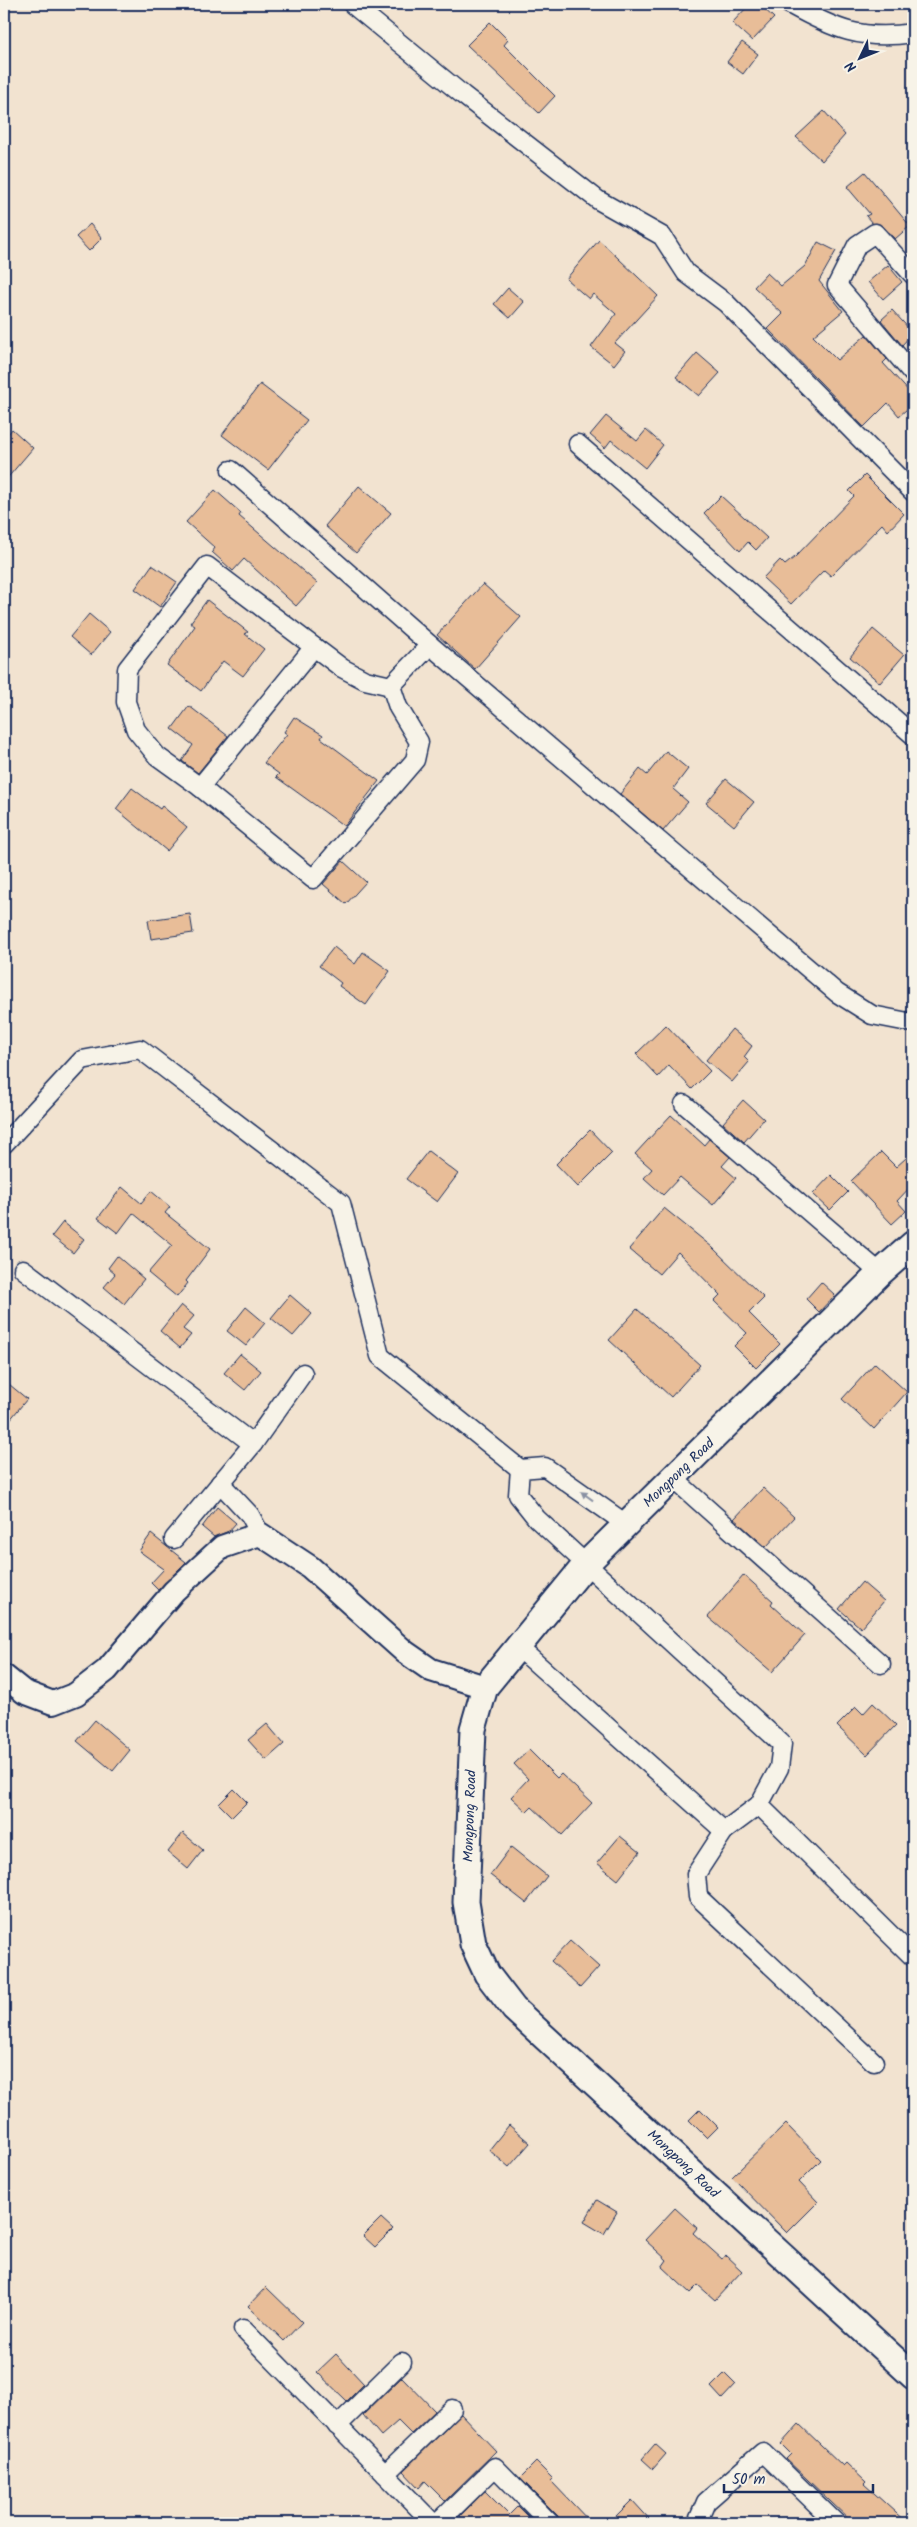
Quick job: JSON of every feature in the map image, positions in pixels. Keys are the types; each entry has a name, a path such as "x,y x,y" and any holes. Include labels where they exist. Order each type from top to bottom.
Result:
{"main road":[{"name":"Mongpong Road","path":"913,1244 880,1273 586,1564 485,1687 473,1729 466,1902 473,1944 487,1974 514,2009 913,2376"}],"street":[{"path":"352,4 463,95 598,200 662,236 686,274 726,303 913,492"},
{"path":"789,4 837,29 885,37 913,33"},
{"path":"913,275 875,233 857,245 837,285 913,374"},
{"path":"578,444 913,735"},
{"path":"231,470 430,645 838,993 872,1015 913,1023"},
{"path":"207,566 314,648 350,672 365,680 391,686 398,707 419,742 415,760 313,879 200,787 157,756 136,730 126,702 127,669 207,566"},
{"path":"391,686 430,645"},
{"path":"200,787 314,648"},
{"path":"4,1144 82,1060 140,1049 341,1203 380,1356 520,1469 545,1467 626,1524"},
{"path":"684,1104 880,1273"},
{"path":"23,1269 253,1444"},
{"path":"174,1539 253,1444 303,1373"},
{"path":"520,1469 518,1496 537,1519 782,1744 778,1768 759,1805 724,1831 696,1874 698,1897 874,2062"},
{"path":"674,1478 881,1664"},
{"path":"220,1482 250,1515 260,1534 310,1567 405,1652 431,1670 485,1687"},
{"path":"4,1676 24,1692 53,1703 76,1694 107,1670 174,1591 222,1547 260,1534"},
{"path":"518,1647 724,1831"},
{"path":"759,1805 913,1957"},
{"path":"243,2329 433,2523"},
{"path":"337,2426 402,2362"},
{"path":"385,2474 452,2409"},
{"path":"697,2523 706,2502 763,2452 836,2523"},
{"path":"438,2523 495,2467 550,2523"}],"building":[{"path":"750,4 759,4 774,18 752,41 732,23"},
{"path":"490,22 508,40 504,45 555,96 539,113 467,45"},
{"path":"742,42 758,54 743,74 727,62"},
{"path":"824,111 845,135 822,161 796,137"},
{"path":"865,172 910,226 895,239 883,226 872,223 866,216 870,214 847,187"},
{"path":"90,224 102,238 89,251 76,237"},
{"path":"599,240 658,296 615,343 625,351 614,365 591,347 616,314 593,294 589,299 566,279"},
{"path":"818,242 836,251 819,281 843,311 813,336 837,360 866,335 887,359 883,363 913,396 913,404 899,416 888,403 864,427 768,329 783,314 754,287 767,273 781,286 805,266"},
{"path":"888,265 902,282 883,299 868,282"},
{"path":"508,288 524,302 510,318 494,304"},
{"path":"892,310 913,333 902,345 881,320"},
{"path":"697,353 720,373 699,396 676,377"},
{"path":"260,384 307,420 268,470 222,435"},
{"path":"606,416 637,441 646,430 663,445 645,468 611,440 605,448 590,435"},
{"path":"12,429 33,448 4,482 4,439"},
{"path":"865,475 904,514 888,531 882,524 831,576 824,570 791,604 763,578 780,560 785,565 795,557 854,496 849,491"},
{"path":"359,486 391,513 356,553 325,526"},
{"path":"215,490 241,513 239,516 317,583 296,606 244,559 233,571 212,552 215,548 186,522"},
{"path":"721,496 767,538 756,550 748,542 740,551 704,513"},
{"path":"152,565 177,582 160,607 135,589"},
{"path":"483,584 521,617 475,669 437,635"},
{"path":"207,600 248,632 245,634 264,649 243,676 223,661 201,691 167,665 195,626 190,623"},
{"path":"89,614 110,632 91,655 70,637"},
{"path":"873,629 904,655 880,683 850,657"},
{"path":"189,706 228,736 198,773 182,761 193,745 172,729"},
{"path":"294,717 323,735 321,738 379,781 344,826 276,777 279,774 264,763 287,734 284,732"},
{"path":"666,751 688,769 673,789 688,802 663,831 620,794 640,769 647,775"},
{"path":"726,779 754,802 734,826 706,803"},
{"path":"132,788 160,809 162,806 187,827 167,851 116,809"},
{"path":"343,861 366,882 346,904 323,884"},
{"path":"190,914 193,933 151,939 148,920"},
{"path":"334,947 355,964 363,952 390,971 366,1005 339,986 341,983 319,966"},
{"path":"666,1025 710,1071 692,1089 669,1065 658,1077 636,1054"},
{"path":"732,1029 752,1046 744,1057 749,1062 732,1082 706,1060"},
{"path":"743,1100 764,1119 744,1142 723,1123"},
{"path":"671,1115 704,1145 709,1139 730,1157 722,1166 736,1178 713,1205 680,1177 663,1195 644,1178 652,1169 635,1154"},
{"path":"590,1130 612,1153 578,1187 556,1164"},
{"path":"428,1151 458,1174 437,1202 406,1179"},
{"path":"881,1152 896,1167 906,1158 913,1165 913,1184 897,1201 906,1211 892,1224 851,1181"},
{"path":"831,1175 848,1192 830,1210 813,1194"},
{"path":"122,1187 141,1203 151,1191 170,1207 165,1213 210,1249 186,1281 188,1283 177,1297 148,1273 172,1245 133,1213 118,1233 98,1218"},
{"path":"664,1208 712,1247 764,1298 749,1313 780,1344 756,1368 734,1346 747,1333 714,1301 720,1295 678,1252 659,1274 629,1249"},
{"path":"63,1222 84,1239 73,1253 52,1236"},
{"path":"117,1256 144,1279 124,1304 104,1287 115,1274 108,1268"},
{"path":"821,1282 835,1295 819,1312 806,1299"},
{"path":"290,1295 312,1314 293,1336 271,1318"},
{"path":"181,1305 194,1316 183,1329 191,1335 180,1348 160,1331"},
{"path":"246,1307 265,1323 246,1346 227,1331"},
{"path":"637,1309 700,1365 671,1397 609,1340"},
{"path":"240,1354 261,1371 245,1390 224,1373"},
{"path":"875,1363 907,1392 874,1429 842,1399"},
{"path":"4,1380 27,1399 4,1427"},
{"path":"763,1488 794,1517 766,1547 734,1519"},
{"path":"217,1507 236,1523 229,1531 214,1537 202,1527"},
{"path":"151,1534 186,1562 158,1590 151,1583 164,1569 139,1551"},
{"path":"744,1575 773,1601 771,1604 805,1635 772,1672 708,1617"},
{"path":"862,1582 884,1601 861,1628 839,1609"},
{"path":"873,1703 896,1725 867,1755 837,1726 856,1707 863,1714"},
{"path":"95,1720 130,1750 113,1771 77,1741"},
{"path":"267,1724 284,1744 266,1760 248,1740"},
{"path":"529,1750 557,1778 561,1774 592,1803 562,1835 532,1807 527,1812 511,1797 528,1779 514,1764"},
{"path":"234,1789 247,1802 232,1817 219,1804"},
{"path":"183,1833 203,1850 188,1869 168,1852"},
{"path":"620,1836 640,1852 618,1880 597,1863"},
{"path":"511,1847 547,1876 526,1903 490,1875"},
{"path":"570,1941 599,1967 580,1988 551,1961"},
{"path":"700,2109 718,2127 707,2138 689,2120"},
{"path":"786,2124 821,2160 799,2182 818,2202 787,2233 732,2177"},
{"path":"509,2125 530,2143 509,2167 489,2150"},
{"path":"597,2200 617,2212 604,2234 584,2222"},
{"path":"675,2208 697,2228 693,2233 722,2259 725,2255 742,2271 715,2300 698,2285 690,2293 662,2267 667,2260 645,2240"},
{"path":"381,2218 393,2229 375,2247 363,2236"},
{"path":"266,2287 302,2322 284,2341 248,2306"},
{"path":"336,2354 364,2384 347,2401 317,2372"},
{"path":"725,2373 736,2384 722,2399 711,2387"},
{"path":"402,2377 435,2411 411,2434 398,2421 381,2436 363,2415"},
{"path":"461,2414 496,2451 445,2501 425,2481 419,2488 403,2471"},
{"path":"799,2424 843,2466 846,2463 866,2482 864,2484 907,2523 853,2523 786,2459 791,2454 781,2444"},
{"path":"655,2444 666,2454 653,2469 642,2459"},
{"path":"536,2462 553,2479 551,2481 591,2523 560,2523 558,2516 520,2478"},
{"path":"485,2491 509,2515 518,2506 535,2523 467,2523 460,2516"},
{"path":"632,2500 653,2523 609,2523"}]}
